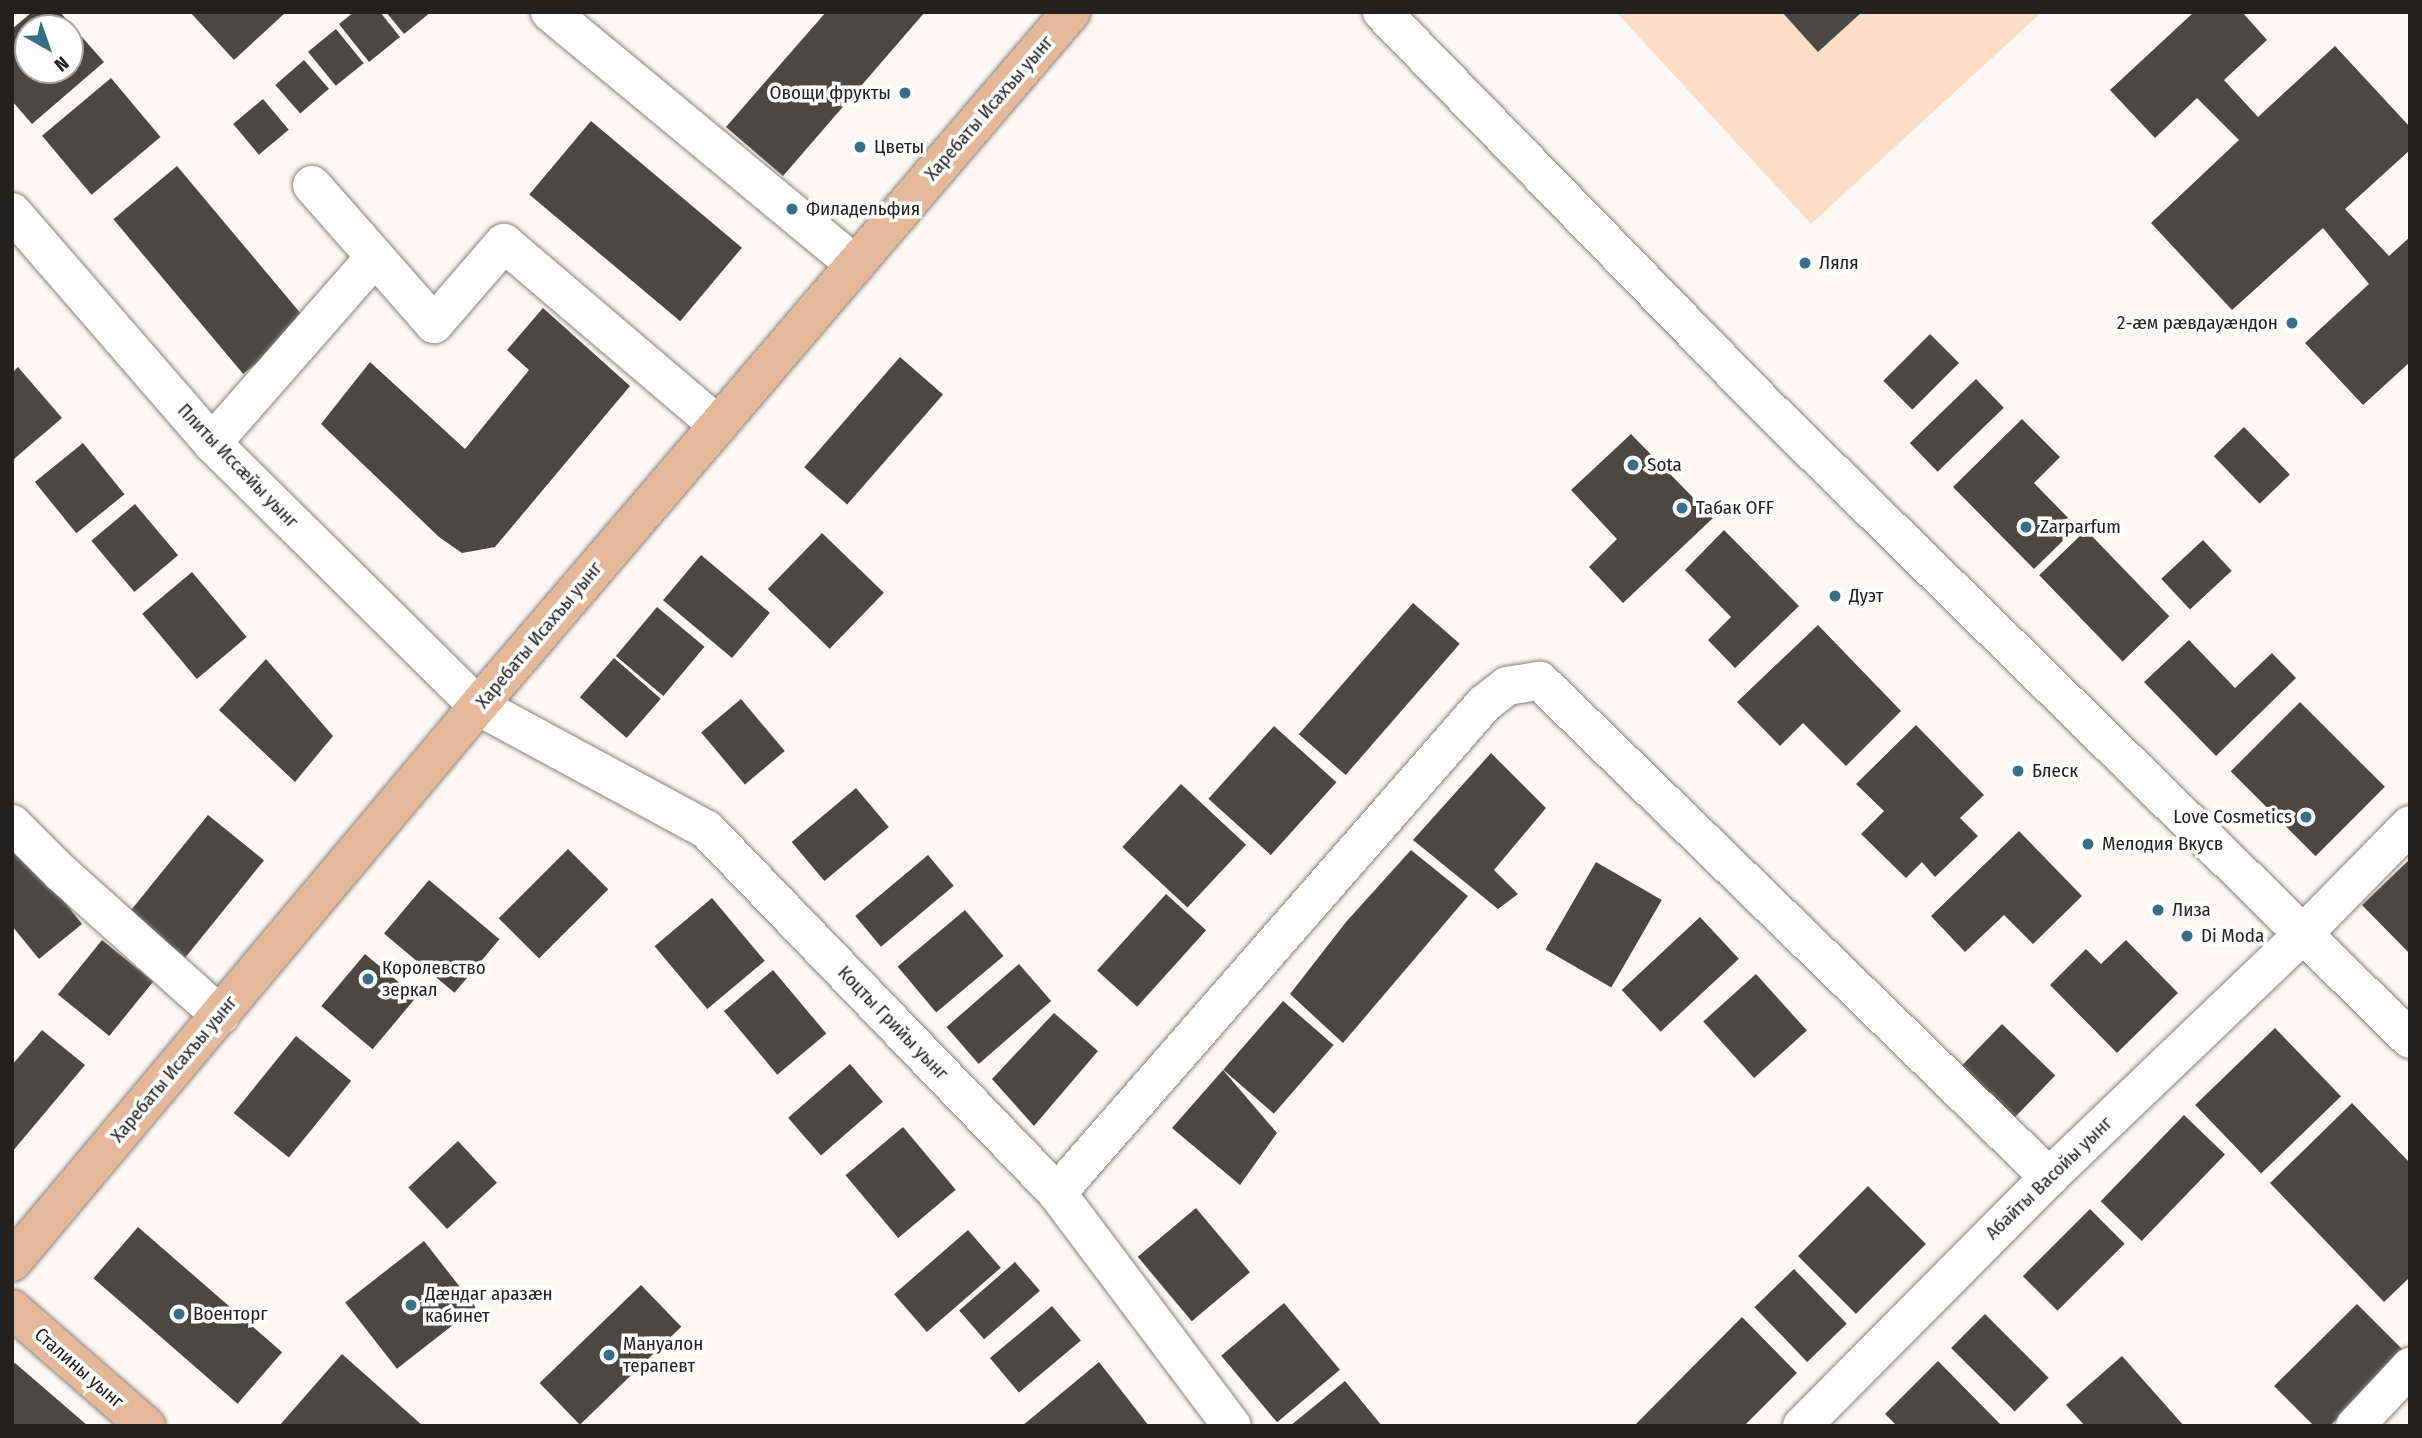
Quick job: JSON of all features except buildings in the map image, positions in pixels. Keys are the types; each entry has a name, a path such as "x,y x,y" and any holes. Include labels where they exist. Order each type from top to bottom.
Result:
{"main road":[{"name":"Харебаты Исахъы уынг","path":"12,1262 478,705 1070,12"},
{"name":"Сталины уынг","path":"12,1309 146,1426"}],"street":[{"path":"550,12 855,264"},
{"path":"1382,12 1765,405 2410,1040"},
{"path":"312,185 435,324 504,243 718,425"},
{"name":"Плиты Иссæйы уынг","path":"12,212 212,443 478,705"},
{"path":"212,443 375,257"},
{"path":"1057,1193 1484,704 1507,686 1540,681 2049,1177"},
{"name":"Коцты Грийы уынг","path":"478,705 707,830 1057,1193 1232,1426"},
{"path":"12,824 60,872 220,1015"},
{"name":"Абайты Васойы уынг","path":"1802,1426 2049,1177 2302,935 2410,825"},
{"path":"2355,1426 2410,1367"}],"shaded area":[{"path":"1616,12 2042,12 1811,224"}],"place":[{"name":"Овощи фрукты","path":"905,93"},
{"name":"Цветы","path":"860,147"},
{"name":"Филадельфия","path":"792,209"},
{"name":"Ляля","path":"1805,263"},
{"name":"2-æм рӕвдауӕндон","path":"2292,323"},
{"name":"Sota","path":"1633,465"},
{"name":"Табак OFF","path":"1682,508"},
{"name":"Zarparfum","path":"2026,527"},
{"name":"Дуэт","path":"1835,596"},
{"name":"Блеск","path":"2018,771"},
{"name":"Love Cosmetics","path":"2306,817"},
{"name":"Мелодия Вкусв","path":"2088,844"},
{"name":"Лиза","path":"2158,910"},
{"name":"Di Moda","path":"2187,936"},
{"name":"Королевство зеркал","path":"368,979"},
{"name":"Дæндаг аразæн кабинет","path":"411,1305"},
{"name":"Военторг","path":"179,1314"},
{"name":"Мануалон терапевт","path":"609,1355"}]}
